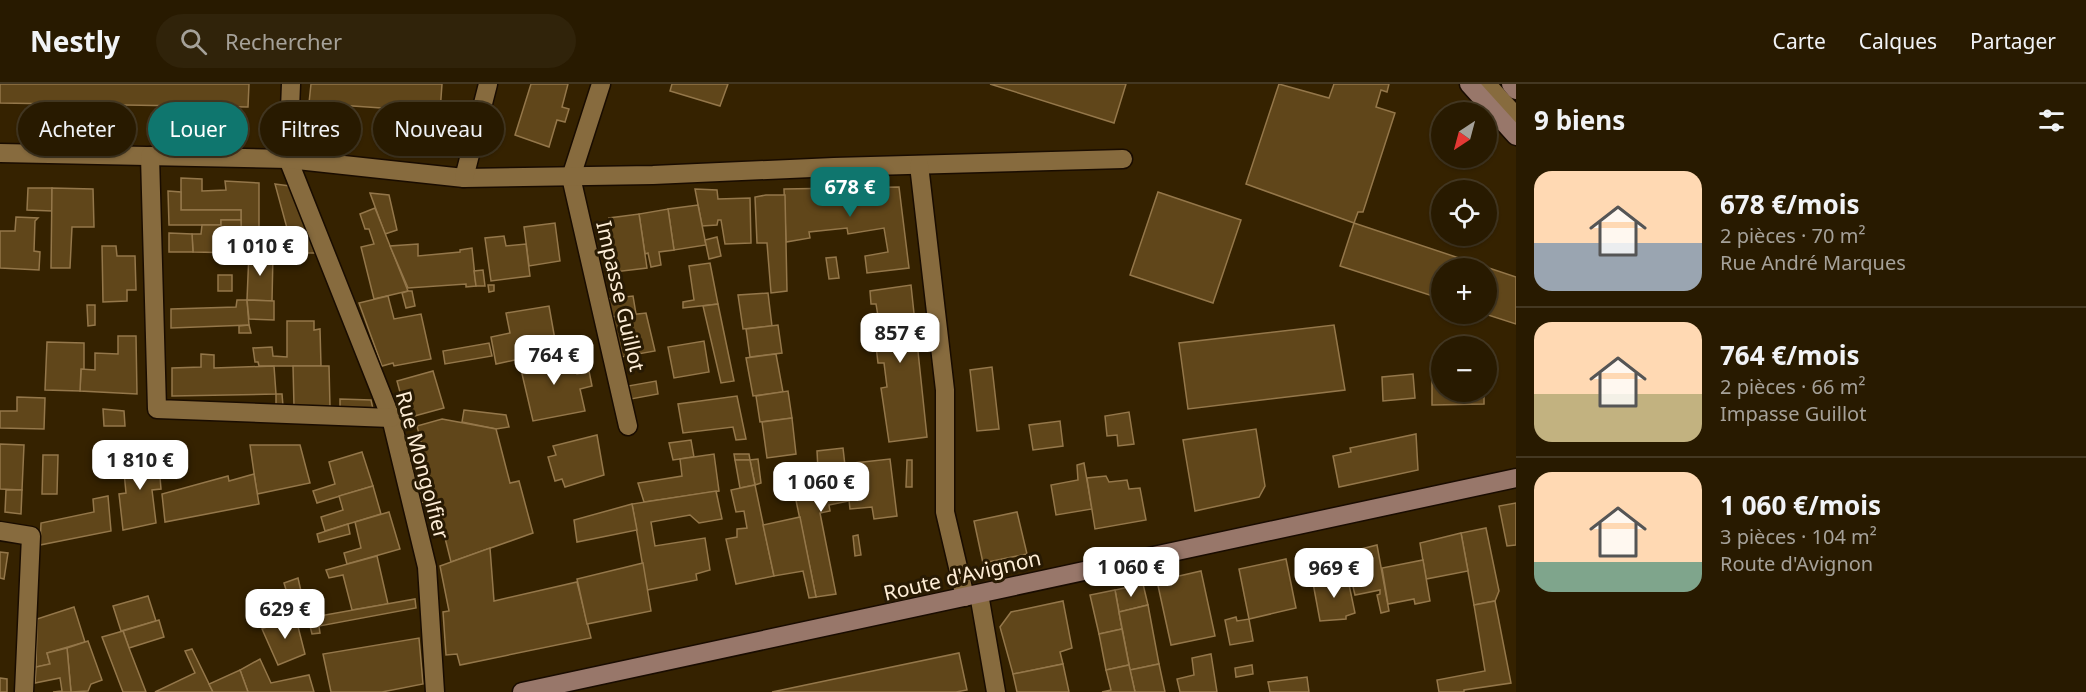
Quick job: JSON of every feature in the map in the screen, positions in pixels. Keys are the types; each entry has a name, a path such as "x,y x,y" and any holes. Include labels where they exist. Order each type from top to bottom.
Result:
{"main road":[{"path":"1469,84 1516,136"},
{"path":"1511,84 1516,90"},
{"name":"Route d'Avignon","path":"522,692 1516,478"}],"street":[{"path":"288,159 291,84"},
{"path":"464,178 488,84"},
{"path":"571,177 601,84"},
{"path":"0,153 148,156"},
{"path":"392,418 157,410 150,156 288,159 464,178 571,177 1124,159"},
{"name":"Rue Mongolfier","path":"288,159 392,418 427,567 435,692"},
{"path":"918,165 945,390 945,512 972,596 996,692"},
{"name":"Impasse Guillot","path":"571,177 628,426"},
{"path":"0,531 31,536 24,692"}],"lane":[{"path":"1488,84 1516,115"}],"building":[{"path":"0,84 249,84 248,107 248,102 148,102 148,105 136,105 136,102 0,103"},
{"path":"311,84 442,84 441,102 373,102 373,107 361,107 361,102 309,102"},
{"path":"531,84 568,84 562,107 569,109 565,122 557,120 549,147 515,135"},
{"path":"672,84 728,84 720,106 670,91"},
{"path":"990,84 1126,84 1114,123"},
{"path":"1279,84 1329,98 1334,84 1389,84 1387,92 1381,90 1376,107 1395,113 1363,212 1358,212 1354,223 1246,184"},
{"path":"181,178 202,179 202,191 226,190 225,181 259,183 259,227 241,227 241,210 181,210"},
{"path":"275,184 290,186 319,253 242,253 241,227 287,228"},
{"path":"899,187 909,268 867,273 865,256 888,252 884,228 848,234 847,228 809,232 810,238 786,242 784,189"},
{"path":"28,188 52,188 52,211 27,210"},
{"path":"52,188 93,189 94,227 72,227 70,268 51,268"},
{"path":"695,189 717,190 718,199 750,198 751,243 725,244 721,220 718,220 717,225 702,226"},
{"path":"168,191 181,192 181,210 241,210 241,220 221,220 221,225 169,225"},
{"path":"1158,192 1241,220 1213,303 1130,275"},
{"path":"370,193 389,195 397,230 385,234"},
{"path":"785,195 787,291 771,293 767,243 757,243 755,197"},
{"path":"698,205 706,245 674,250 668,209"},
{"path":"375,208 408,291 374,299 361,247 374,244 369,229 365,229 360,214"},
{"path":"668,209 674,250 659,252 661,265 651,267 648,253 645,254 639,214"},
{"path":"639,214 647,268 614,272 609,218"},
{"path":"16,217 38,218 35,221 34,251 40,252 39,270 0,268 0,231 15,231"},
{"path":"221,220 241,220 242,253 193,252 192,234 201,234 202,225 221,225"},
{"path":"555,223 560,261 529,266 524,227"},
{"path":"1354,223 1459,258 1431,258 1431,295 1340,266"},
{"path":"169,233 192,234 193,252 169,252"},
{"path":"504,236 506,246 526,244 530,276 491,281 485,238"},
{"path":"717,237 721,256 709,259 705,240"},
{"path":"418,244 418,256 460,252 460,250 472,248 476,286 466,287 466,284 408,288 390,246"},
{"path":"102,246 116,246 117,256 135,256 136,290 127,290 127,301 103,302"},
{"path":"249,252 273,253 272,301 247,300"},
{"path":"836,257 839,278 829,279 826,258"},
{"path":"710,263 718,304 683,308 683,302 694,300 689,266"},
{"path":"483,270 485,286 476,286 474,271"},
{"path":"1497,271 1516,277 1516,324 1497,318"},
{"path":"218,275 232,275 232,291 218,291"},
{"path":"488,285 494,285 494,291 489,292"},
{"path":"911,285 927,437 889,442 881,388 887,387 884,363 878,363 874,329 880,328 876,304 871,304 870,291"},
{"path":"412,291 415,306 406,308 402,293"},
{"path":"768,293 772,326 743,329 738,295"},
{"path":"388,296 394,319 421,314 431,359 382,366 359,303"},
{"path":"633,296 636,314 611,317 607,299"},
{"path":"237,300 247,300 249,325 171,328 171,309 236,307"},
{"path":"247,300 274,301 274,320 249,319"},
{"path":"718,304 734,381 721,383 703,306"},
{"path":"87,305 95,305 95,325 88,326"},
{"path":"549,306 557,351 496,364 491,337 510,333 506,313"},
{"path":"646,313 655,351 621,357 611,317"},
{"path":"287,321 314,321 314,330 320,329 321,366 259,366 258,362 255,362 253,348 272,347 273,356 287,357"},
{"path":"249,325 251,333 239,333 239,326"},
{"path":"778,325 782,353 750,357 746,329"},
{"path":"1334,325 1345,390 1188,409 1179,343"},
{"path":"118,336 136,336 137,394 80,391 81,369 95,370 95,353 118,354"},
{"path":"704,341 709,372 674,378 668,347"},
{"path":"47,342 84,343 84,369 81,369 80,391 45,390"},
{"path":"489,343 492,356 445,364 443,351"},
{"path":"201,354 214,355 214,368 274,366 276,394 172,396 172,368 201,367"},
{"path":"572,354 577,374 589,371 592,386 580,389 585,411 533,421 519,361"},
{"path":"776,354 783,392 753,396 746,358"},
{"path":"293,366 329,366 330,407 294,407"},
{"path":"992,367 999,429 977,431 970,370"},
{"path":"433,371 444,408 407,418 397,381"},
{"path":"1413,374 1415,398 1383,401 1382,377"},
{"path":"656,381 658,394 631,399 628,386"},
{"path":"788,391 792,418 760,422 756,396"},
{"path":"276,394 282,394 283,406 276,406"},
{"path":"737,396 746,439 736,440 733,427 683,433 678,404"},
{"path":"17,397 45,398 44,429 0,428 0,411 17,411"},
{"path":"340,399 371,400 373,409 340,407"},
{"path":"1432,402 1484,402 1484,404 1432,405"},
{"path":"103,409 124,411 125,426 104,426"},
{"path":"464,410 506,415 509,427 496,429 462,422"},
{"path":"1129,412 1134,444 1118,446 1117,435 1107,436 1105,416"},
{"path":"792,418 796,454 767,458 762,422"},
{"path":"442,419 496,429 510,483 519,481 533,533 451,562 417,426"},
{"path":"1060,421 1063,446 1033,450 1029,425"},
{"path":"1256,429 1265,486 1259,497 1195,511 1183,440"},
{"path":"1416,434 1418,470 1339,487 1333,456 1351,452 1350,448"},
{"path":"597,435 604,475 565,487 562,479 555,481 548,457 556,455 553,446"},
{"path":"691,440 694,457 673,460 669,443"},
{"path":"0,444 24,445 22,490 0,489"},
{"path":"250,445 300,445 310,483 257,494"},
{"path":"843,448 849,501 829,505 830,511 820,513 836,594 816,597 792,481 822,474 822,471 818,470 817,451"},
{"path":"362,452 373,486 317,503 313,491 335,484 329,462"},
{"path":"158,453 161,489 152,490 156,523 123,530 119,494 126,493 123,461 142,459 141,455"},
{"path":"714,454 719,491 644,502 638,483 682,476 680,459"},
{"path":"734,454 749,454 750,460 735,460"},
{"path":"43,455 58,455 57,494 42,494"},
{"path":"758,459 761,483 755,485 750,460"},
{"path":"890,459 897,516 874,519 872,507 850,509 845,464"},
{"path":"735,460 750,460 755,485 740,488"},
{"path":"907,460 912,460 912,487 906,487"},
{"path":"1084,463 1092,509 1056,515 1051,485 1078,480 1077,465"},
{"path":"254,474 259,504 165,522 162,494 228,476 229,481"},
{"path":"1106,476 1109,482 1127,480 1129,489 1140,488 1146,520 1095,529 1087,478"},
{"path":"755,485 774,576 736,584 726,539 737,537 737,529 747,528 744,511 736,512 731,490"},
{"path":"373,486 381,514 325,531 321,517 343,510 339,496"},
{"path":"6,490 22,490 21,514 5,512"},
{"path":"428,491 430,500 420,503 418,493"},
{"path":"716,491 722,519 699,523 690,515 651,522 655,546 705,538 710,570 696,574 697,580 647,590 632,504"},
{"path":"108,496 111,531 40,545 41,523 94,512 93,499"},
{"path":"1516,503 1516,545 1507,546 1499,506"},
{"path":"632,504 637,530 577,542 574,520"},
{"path":"389,512 400,549 347,564 344,553 361,548 355,522"},
{"path":"1017,512 1027,554 983,563 974,521"},
{"path":"800,517 816,597 809,598 803,571 774,576 763,525"},
{"path":"348,524 350,534 319,542 317,534"},
{"path":"1486,528 1499,591 1495,601 1474,605 1461,533"},
{"path":"1461,533 1468,571 1426,579 1420,543"},
{"path":"858,535 861,555 855,556 853,536"},
{"path":"1377,545 1389,611 1381,613 1377,595 1380,594 1380,590 1355,595 1345,553"},
{"path":"490,548 494,601 577,582 591,638 460,665 457,654 446,655 443,612 449,611 440,566"},
{"path":"0,552 8,553 4,579 0,578"},
{"path":"377,556 388,604 352,610 343,575 329,578 326,570"},
{"path":"1286,559 1296,608 1249,619 1239,569"},
{"path":"1423,560 1430,601 1415,604 1414,599 1388,604 1382,568"},
{"path":"643,563 651,611 587,624 577,579"},
{"path":"1201,571 1215,636 1171,645 1157,581"},
{"path":"1347,575 1355,613 1346,616 1346,619 1320,621 1313,583"},
{"path":"298,578 303,600 290,603 284,583"},
{"path":"1143,584 1148,605 1119,612 1115,590"},
{"path":"1115,590 1122,629 1099,634 1090,595"},
{"path":"148,596 156,621 121,631 113,606"},
{"path":"415,599 416,608 319,626 320,633 312,634 308,618"},
{"path":"1063,601 1072,648 1060,652 1063,664 1013,674 1000,627 1011,612"},
{"path":"1495,601 1511,683 1464,690 1464,692 1439,692 1437,680 1485,671 1474,605"},
{"path":"1148,605 1159,664 1130,670 1119,612"},
{"path":"74,607 85,642 47,653 50,664 36,667 37,619"},
{"path":"295,615 305,654 278,665 262,629"},
{"path":"1236,617 1237,621 1249,619 1253,641 1230,645 1225,620"},
{"path":"159,620 164,637 129,648 123,631"},
{"path":"1122,629 1129,665 1106,670 1099,634"},
{"path":"123,631 146,692 123,692 102,637"},
{"path":"419,638 423,684 382,692 331,692 323,654"},
{"path":"88,641 102,680 91,684 88,691 71,692 67,648"},
{"path":"67,648 71,692 53,692 62,691 60,678 35,683 36,667 50,664 47,653"},
{"path":"192,649 213,692 155,692 195,673 185,651"},
{"path":"959,653 967,690 956,692 772,692"},
{"path":"1211,654 1217,692 1180,692 1177,679 1194,675 1192,658"},
{"path":"260,659 271,683 309,675 314,692 248,692 240,670"},
{"path":"1063,664 1069,692 1017,692 1013,674"},
{"path":"1159,664 1165,692 1135,692 1130,670"},
{"path":"1129,665 1135,692 1102,692 1111,690 1106,670"},
{"path":"1252,665 1253,674 1236,677 1235,668"},
{"path":"240,670 248,692 213,692 209,684"},
{"path":"1307,677 1309,692 1270,692 1268,682"},
{"path":"0,678 7,679 7,692 0,692"}]}
